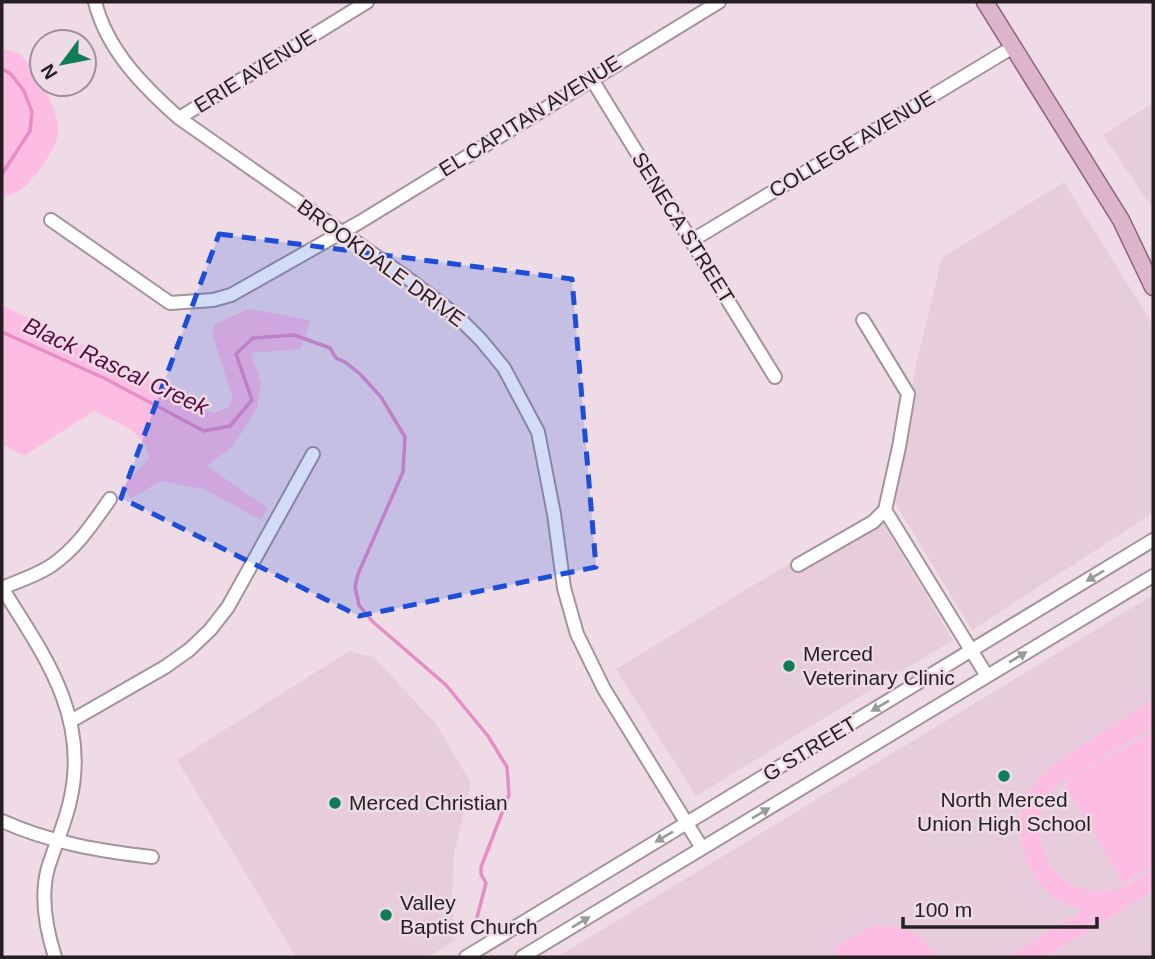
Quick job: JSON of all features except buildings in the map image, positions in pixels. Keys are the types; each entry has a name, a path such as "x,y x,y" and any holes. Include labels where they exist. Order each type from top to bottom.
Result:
{"main road":[{"path":"985,2 1121,220 1153,287"},
{"path":"1121,220 1153,258"}],"street":[{"name":"BROOKDALE DRIVE","path":"95,2 109,37 125,64 147,90 179,118 456,315 504,368 522,399 540,442 554,514 564,588 577,634 604,689 702,848"},
{"name":"ERIE AVENUE","path":"179,118 367,2"},
{"name":"EL CAPITAN AVENUE","path":"51,220 170,303 213,300 231,295 341,232 719,2"},
{"name":"COLLEGE AVENUE","path":"691,241 1013,47"},
{"name":"SENECA STREET","path":"591,78 775,377"},
{"path":"798,565 873,522 885,510 908,394 863,320"},
{"path":"71,721 164,667 189,650 210,630 228,607 313,454"},
{"path":"55,957 48,935 44,903 47,870 70,801 73,782 71,721 54,673 2,588 50,567 71,550 110,499"},
{"path":"885,510 987,676"},
{"name":"G STREET","path":"467,957 1153,540"},
{"name":"G STREET","path":"523,957 1153,576"},
{"path":"2,821 57,842 87,849 152,857"}],"highlighted area":[{"path":"219,234 572,279 596,567 359,616 121,498"}],"shaded area":[{"path":"2,48 18,53 28,62 28,98 49,98 58,125 58,134 37,173 24,187 7,195 2,202"},
{"path":"1153,103 1153,209 1103,135"},
{"path":"1064,182 1153,325 1153,513 972,630 892,498 917,360 942,258"},
{"path":"2,305 159,383 192,406 215,413 228,407 233,399 212,333 215,324 249,309 310,320 301,349 251,353 261,384 257,408 234,445 207,466 267,508 261,520 204,489 160,481 131,499 123,486 149,458 146,448 129,428 94,411 24,456 2,444"},
{"path":"877,513 953,640 696,796 616,669"},
{"name":"North Merced Union High School","path":"1153,595 1153,957 557,957"},
{"name":"Merced Christian","path":"349,651 374,657 436,724 471,783 454,854 452,897 455,940 428,957 296,957 177,760"},
{"path":"1153,700 1153,727 1055,786 1043,808 1040,827 1042,846 1049,863 1060,877 1076,887 1094,891 1121,888 1153,868 1153,891 1045,957 1007,957 1084,910 1052,896 1031,871 1025,857 1020,829 1027,796 1047,771 1060,761"},
{"path":"1153,731 1153,865 1123,883 1064,783"},
{"path":"880,926 913,933 926,943 936,957 838,957 833,949 868,928"}],"waterway":[{"name":"Black Rascal Creek","path":"2,69 11,74 24,91 32,112 30,131 2,174"},
{"name":"Black Rascal Creek","path":"2,332 106,379 204,431 230,426 252,400 236,354 253,338 294,335 330,348 336,358 360,374 381,397 405,437 403,472 358,574 355,587 359,605 372,621 446,685 488,736 507,767 509,795 481,867 486,883 475,925"}],"place":[{"name":"Merced Veterinary Clinic","path":"789,666"},
{"name":"North Merced Union High School","path":"1004,776"},
{"name":"Merced Christian","path":"335,803"},
{"name":"Valley Baptist Church","path":"386,915"}]}
